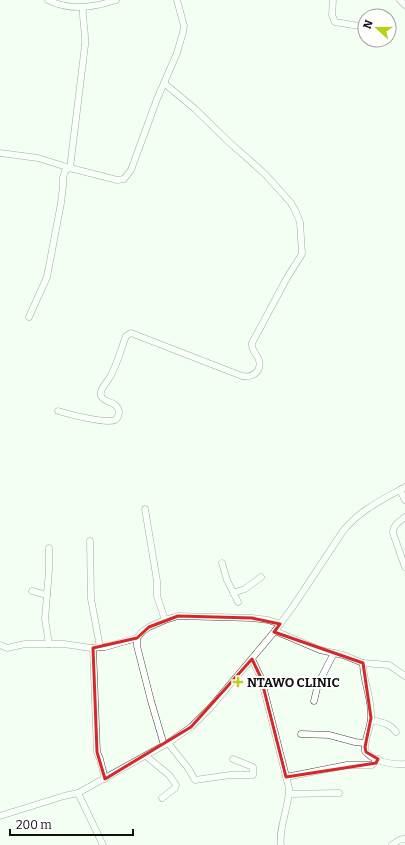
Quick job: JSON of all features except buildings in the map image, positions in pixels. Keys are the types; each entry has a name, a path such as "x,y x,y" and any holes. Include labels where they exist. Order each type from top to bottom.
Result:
{"street":[{"path":"48,0 68,7 83,7 103,4 116,0"},
{"path":"0,153 38,158 117,180 124,179 131,170 183,32 184,26 177,0"},
{"path":"333,0 332,15 335,22 357,26"},
{"path":"400,0 405,5"},
{"path":"70,168 86,34 82,18 83,7"},
{"path":"58,411 78,416 108,420 114,420 117,418 120,412 118,407 102,398 101,395 102,390 111,376 126,336 131,333 242,376 253,376 257,372 259,360 252,348 252,343 288,276 302,254 300,222 291,204 265,174 164,83"},
{"path":"29,317 47,277 61,203 63,177 65,171 70,168"},
{"path":"0,816 78,793 146,756 191,727 211,707 275,631 294,605 343,530 370,506 402,489 405,500"},
{"path":"145,509 157,581 158,596 165,620"},
{"path":"405,517 396,524 393,529 393,533 405,567"},
{"path":"90,541 92,599 100,647"},
{"path":"48,644 45,619 49,570 49,548"},
{"path":"222,563 227,580 238,602"},
{"path":"233,593 246,589 261,577"},
{"path":"32,591 47,595"},
{"path":"0,646 7,648 25,644 64,644 93,648 100,647 137,638 149,627 178,616 252,618 268,620 280,624"},
{"path":"275,631 320,650 343,655 364,663 389,665 405,676"},
{"path":"137,638 137,646 151,701 166,744 188,768 195,780 230,775 253,775 253,767 233,759"},
{"path":"93,648 96,747 105,778"},
{"path":"314,701 318,684 334,653"},
{"path":"252,659 261,678 290,794 286,804 280,842 281,845"},
{"path":"364,663 364,675 371,707 371,720 365,743 365,751 378,759 397,765 405,764"},
{"path":"371,720 385,723 393,727 396,732"},
{"path":"301,734 329,735 365,743"},
{"path":"146,756 169,775 176,785 175,788 162,798"},
{"path":"286,777 347,765 372,765 378,759"},
{"path":"78,793 103,845"},
{"path":"290,794 339,793"},
{"path":"392,845 397,841 405,839"}],"highlighted area":[{"path":"178,616 252,618 280,624 274,632 363,663 371,718 365,747 366,752 378,759 376,763 286,777 261,678 252,659 191,727 105,779 97,752 93,648 137,638 149,627"}],"place":[{"name":"NTAWO CLINIC","path":"238,682"}]}
